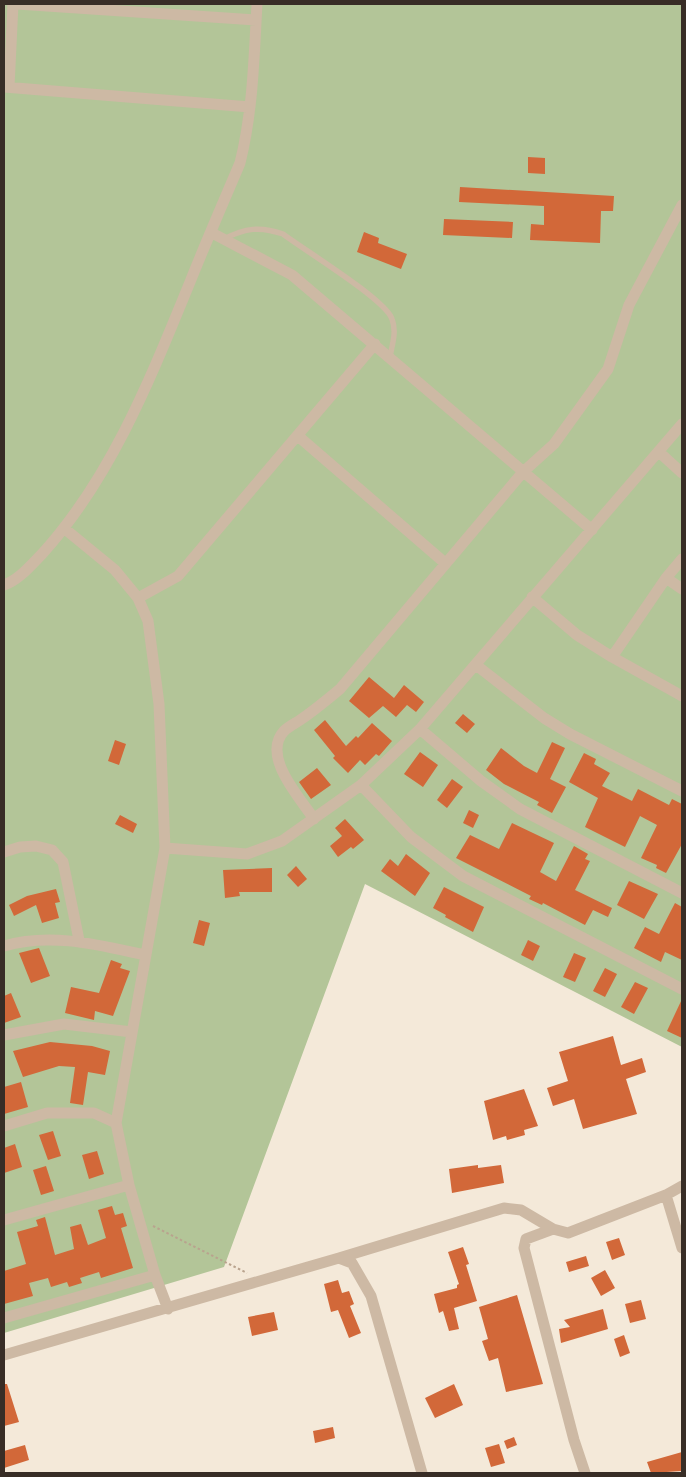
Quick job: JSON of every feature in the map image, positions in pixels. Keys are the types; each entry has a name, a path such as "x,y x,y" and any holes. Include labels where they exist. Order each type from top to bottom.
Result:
{"street":[{"path":"13,4 6,87 250,107"},
{"path":"17,4 256,20"},
{"path":"4,585 33,564 65,528 124,433 154,369 240,163 250,107 257,4"},
{"path":"314,819 281,770 277,757 278,741 284,730 340,689 523,472 554,444 608,369 629,305 682,205"},
{"path":"212,233 292,275 592,530"},
{"path":"138,598 178,576 375,344"},
{"path":"165,848 247,854 282,841 361,785 420,729 682,424"},
{"path":"298,436 445,563"},
{"path":"659,452 682,473"},
{"path":"65,528 115,570 138,598 148,621 159,704 165,848 116,1123 129,1185 155,1274 168,1309"},
{"path":"612,657 666,578 682,559"},
{"path":"666,578 682,589"},
{"path":"532,597 576,635 682,696"},
{"path":"476,664 544,718 570,734 682,792"},
{"path":"420,729 480,781 520,808 682,893"},
{"path":"361,785 411,837 464,876 682,988"},
{"path":"4,852 20,847 36,846 52,850 63,862 79,940"},
{"path":"4,946 17,942 79,940 145,955"},
{"path":"4,1036 64,1024 132,1032"},
{"path":"4,1126 47,1114 94,1113 116,1123"},
{"path":"4,1220 129,1185"},
{"path":"4,1355 168,1309 504,1208 521,1210 553,1230 568,1233 666,1195 682,1186"},
{"path":"666,1195 682,1248"},
{"path":"553,1230 526,1239 524,1248 574,1440 585,1473"},
{"path":"339,1258 352,1264 371,1296 422,1473"},
{"path":"4,1318 155,1274"}],"lane":[{"path":"223,239 255,228 276,232 366,292 384,307 392,317 395,329 390,357"}],"path":[{"path":"139,1218 261,1280"}],"green space":[{"path":"4,4 682,4 682,1047 365,884 224,1267 4,1333"}],"building":[{"path":"528,157 545,158 545,174 528,173"},
{"path":"460,187 614,196 613,211 601,211 600,243 530,240 531,224 544,225 544,206 459,202"},
{"path":"444,219 513,222 512,238 443,235"},
{"path":"364,232 379,238 378,243 407,254 401,269 357,252"},
{"path":"369,677 394,698 404,685 424,702 416,712 407,705 396,717 383,706 369,718 349,701"},
{"path":"463,714 475,724 467,733 455,723"},
{"path":"325,720 346,746 356,736 358,738 372,723 392,741 379,756 376,754 365,765 360,760 348,773 333,758 335,756 314,730"},
{"path":"115,740 126,744 119,765 108,761"},
{"path":"552,742 565,748 550,779 566,787 552,813 537,805 539,802 504,784 486,770 501,748 524,766 537,773"},
{"path":"420,752 438,765 423,787 404,774"},
{"path":"584,753 596,759 594,764 610,773 602,786 632,801 638,789 669,805 672,799 682,804 682,844 666,873 656,868 657,865 641,858 657,825 640,816 625,847 585,827 598,798 569,782"},
{"path":"317,768 331,785 311,799 299,782"},
{"path":"452,779 463,787 447,808 437,800"},
{"path":"469,810 479,815 473,828 463,823"},
{"path":"120,815 137,824 133,833 115,824"},
{"path":"345,819 364,840 353,849 351,847 338,857 330,846 342,836 335,828"},
{"path":"512,823 554,843 540,872 556,881 574,846 588,854 585,859 590,861 575,890 612,908 608,917 593,910 585,925 543,903 542,905 529,899 531,896 456,858 470,835 499,849"},
{"path":"406,854 430,873 415,896 381,871 390,859 398,866"},
{"path":"296,866 307,879 298,887 287,875"},
{"path":"272,868 272,892 239,892 240,896 225,898 223,870"},
{"path":"629,881 658,894 644,919 617,905"},
{"path":"444,887 484,907 473,932 445,917 446,915 433,908"},
{"path":"56,889 60,902 55,903 59,918 42,923 36,905 14,916 9,905 27,896"},
{"path":"675,903 682,907 682,960 665,952 661,962 634,948 645,927 659,934"},
{"path":"199,920 210,923 204,946 193,943"},
{"path":"528,940 540,946 533,961 521,955"},
{"path":"39,948 50,976 31,983 19,953"},
{"path":"574,953 586,958 575,982 563,977"},
{"path":"111,960 122,964 120,968 130,971 113,1016 95,1011 94,1020 65,1013 71,987 99,993"},
{"path":"605,968 617,974 605,997 593,991"},
{"path":"635,982 648,988 634,1014 621,1007"},
{"path":"11,993 21,1017 4,1023 4,996"},
{"path":"682,999 682,1038 667,1031"},
{"path":"613,1036 621,1065 642,1058 646,1072 626,1079 637,1114 583,1129 574,1099 553,1106 547,1088 568,1081 559,1052"},
{"path":"50,1042 92,1046 110,1051 105,1075 88,1072 83,1105 70,1103 75,1067 59,1066 23,1077 13,1051"},
{"path":"21,1082 28,1107 4,1114 4,1087"},
{"path":"524,1089 538,1126 524,1130 525,1135 507,1140 506,1136 493,1140 484,1101"},
{"path":"53,1131 61,1156 48,1160 39,1135"},
{"path":"15,1144 22,1167 4,1173 4,1148"},
{"path":"97,1151 104,1174 89,1179 82,1155"},
{"path":"478,1165 478,1168 501,1165 504,1183 452,1193 449,1169"},
{"path":"46,1166 54,1191 41,1195 33,1170"},
{"path":"112,1206 115,1215 123,1213 127,1226 121,1228 133,1268 101,1278 99,1272 80,1278 82,1283 69,1287 67,1282 51,1287 48,1278 29,1283 33,1296 4,1304 4,1271 26,1264 17,1232 38,1226 36,1220 45,1217 55,1255 74,1249 70,1227 81,1224 88,1245 106,1238 98,1210"},
{"path":"619,1238 625,1255 612,1260 606,1242"},
{"path":"463,1247 469,1264 466,1265 477,1301 454,1308 459,1329 449,1331 443,1311 439,1313 434,1294 457,1288 459,1284 448,1252"},
{"path":"586,1256 589,1266 569,1272 566,1262"},
{"path":"605,1270 615,1288 601,1296 591,1278"},
{"path":"338,1280 342,1293 349,1291 354,1304 350,1306 361,1333 349,1338 338,1310 331,1312 324,1284"},
{"path":"517,1295 543,1384 506,1392 498,1358 489,1361 482,1341 488,1339 479,1307"},
{"path":"641,1300 646,1319 630,1323 625,1304"},
{"path":"603,1309 608,1329 561,1343 559,1329 570,1327 564,1320"},
{"path":"274,1312 278,1330 252,1336 248,1317"},
{"path":"624,1335 630,1353 620,1357 614,1339"},
{"path":"4,1384 7,1384 19,1422 4,1426"},
{"path":"454,1384 463,1405 435,1418 425,1398"},
{"path":"333,1427 335,1438 315,1443 313,1431"},
{"path":"514,1437 517,1445 507,1449 504,1441"},
{"path":"499,1444 505,1463 491,1467 485,1448"},
{"path":"25,1445 29,1460 4,1468 4,1451"},
{"path":"682,1452 682,1471 651,1473 647,1462"}]}
